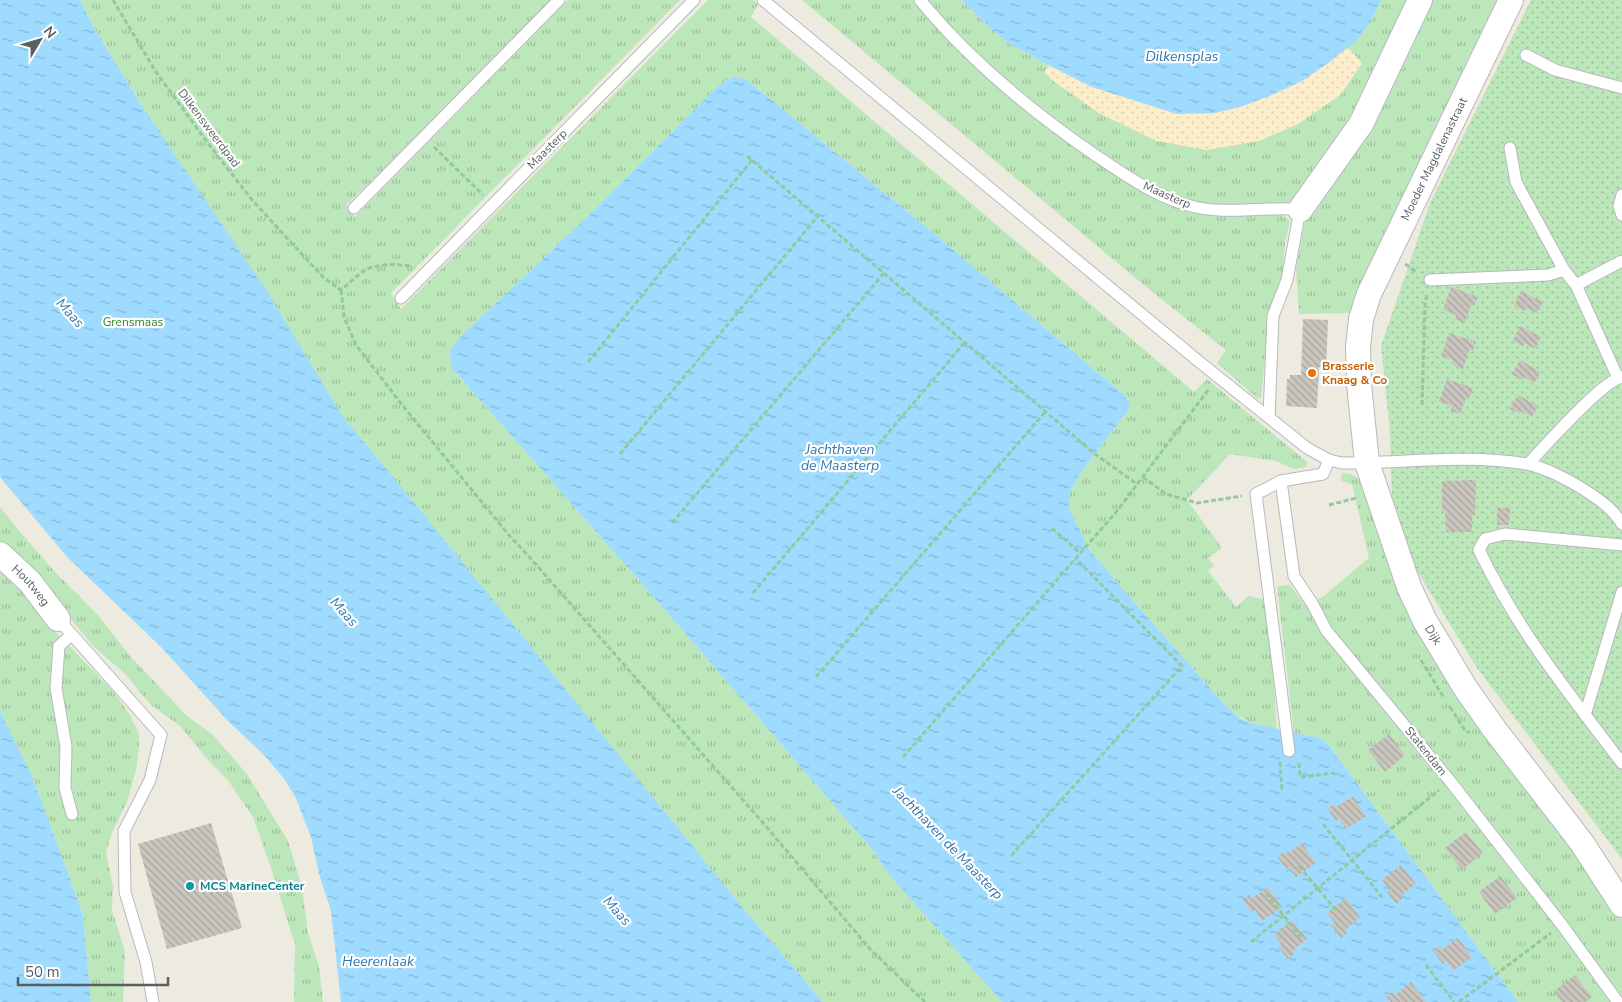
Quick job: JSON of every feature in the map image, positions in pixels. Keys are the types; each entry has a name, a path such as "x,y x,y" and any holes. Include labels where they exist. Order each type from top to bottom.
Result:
{"street":[{"path":"1300,210 1361,124 1420,0"},
{"name":"Moeder Magdalenastraat","path":"1362,319 1369,294 1388,253 1511,0"},
{"name":"Dijk","path":"1362,319 1358,347 1359,384 1367,463 1409,587 1425,621 1466,689 1495,730 1582,843 1622,905"},
{"name":"Houtweg","path":"0,554 30,582 64,627"}],"lane":[{"path":"354,208 559,0"},
{"name":"Maasterp","path":"400,298 694,0"},
{"path":"763,0 1218,377 1307,448 1329,460 1342,463 1468,459 1528,464 1570,481 1601,501 1616,514 1622,524"},
{"name":"Maasterp","path":"920,0 972,57 1027,106 1068,137 1142,185 1178,203 1196,208 1217,210 1274,208 1300,210"},
{"path":"1526,55 1555,70 1622,88"},
{"path":"1510,148 1516,182 1564,270 1576,285 1620,378 1603,389 1573,416 1528,464"},
{"path":"1622,195 1619,206 1622,215"},
{"path":"1269,416 1273,316 1287,280 1300,210"},
{"path":"1576,285 1622,261"},
{"path":"1430,280 1548,275 1564,270"},
{"path":"1289,751 1256,494 1281,481 1322,474 1329,460"},
{"name":"Statendam","path":"1281,481 1294,576 1312,603 1326,630 1450,781 1562,925 1618,1002"},
{"path":"1622,545 1506,534 1485,539 1479,550 1509,606 1537,650 1622,763"},
{"path":"1585,715 1622,592"},
{"path":"64,627 59,646 56,688 66,747 65,788 72,814"},
{"path":"64,627 161,735 150,780 124,831 125,892 146,962 153,1002"}],"path":[{"name":"Dilkensweerdpad","path":"113,0 156,72 252,200 324,278 340,290"},
{"path":"424,138 493,204"},
{"path":"747,156 1095,454 1137,484"},
{"path":"588,362 752,160"},
{"path":"620,454 818,216"},
{"path":"1388,253 1430,280 1425,305 1422,405"},
{"path":"427,272 406,264 367,269 340,290 344,317 356,345 403,406 508,534 716,769 870,949 925,1002"},
{"path":"672,523 884,273"},
{"path":"753,593 965,342"},
{"path":"903,756 1116,511 1218,377"},
{"path":"816,676 1046,411"},
{"path":"1142,477 1166,494 1197,503 1256,494"},
{"path":"1328,505 1376,493"},
{"path":"1052,528 1080,553"},
{"path":"1012,856 1182,666 1076,559"},
{"path":"1300,777 1335,773"},
{"path":"1251,942 1450,781"},
{"path":"1323,824 1382,897"},
{"path":"1300,866 1336,910"},
{"path":"1266,893 1302,938"},
{"path":"1459,1002 1562,925"},
{"path":"1426,965 1454,1002"}],"green space":[{"path":"80,0 552,0 426,129 346,205 355,217 568,0 680,0 391,293 401,309 708,0 753,0 758,4 751,17 1194,392 1207,379 1307,462 1306,467 1294,469 1276,461 1230,454 1187,500 1222,548 1208,558 1214,566 1208,571 1236,607 1248,596 1262,599 1269,614 1277,730 1250,722 1226,706 1089,549 1069,508 1070,492 1079,475 1129,409 1128,399 937,236 773,101 745,79 734,76 719,85 587,217 457,340 450,350 451,367 659,603 876,854 886,871 1002,1002 823,1002 742,907 343,417 142,106 93,26"},
{"path":"802,0 915,0 969,58 1164,200 1281,214 1288,219 1290,222 1285,242 1282,284 1270,307 1261,397 1258,399 1217,363 1226,350 1156,295"},
{"path":"925,0 962,0 1008,43 1048,65 1045,72 1052,80 1099,113 1157,141 1298,124 1340,95 1362,63 1347,47 1363,32 1381,0 1410,0 1359,112 1295,202 1227,207 1193,203 1147,184 1064,129 1008,86"},
{"path":"1429,0 1502,0 1363,279 1354,313 1299,314 1296,268 1305,222"},
{"path":"1531,0 1622,0 1622,859 1477,668 1412,563 1392,497 1390,433 1381,346 1430,203"},
{"path":"1342,473 1351,474 1360,480 1389,566 1403,600 1622,920 1622,1002 1518,1002 1328,744 1320,738 1294,733 1277,586 1290,585 1306,606 1325,595 1369,558 1352,484 1341,481"},
{"path":"0,507 54,571 97,614 130,656 187,716 212,734 247,774 288,841 302,888 308,933 319,966 323,1002 294,1002 295,944 253,817 227,779 207,759 180,726 151,705 125,674 94,647 66,613 0,544"},
{"path":"0,568 17,583 44,620 112,690 130,715 139,734 136,770 127,802 112,833 106,852 113,887 112,910 125,952 123,1002 91,1002 83,915 33,778 0,711"}],"sand":[{"path":"1347,47 1362,63 1340,95 1298,124 1259,141 1207,150 1157,141 1099,113 1052,80 1045,72 1048,65 1092,87 1215,113 1243,106 1302,81 1327,64"}],"water":[{"name":"Grensmaas","path":"0,0 80,0 93,26 142,106 268,293 343,417 742,907 823,1002 341,1002 331,911 319,874 311,837 296,798 285,780 265,756 227,720 162,648 68,558 0,477"},
{"name":"Dilkensplas","path":"962,0 1381,0 1370,23 1357,40 1302,81 1243,106 1215,113 1177,114 1092,87 1048,65 1008,43"},
{"name":"Jachthaven de Maasterp","path":"734,76 745,79 773,101 937,236 1124,395 1130,403 1129,409 1079,475 1070,492 1069,508 1089,549 1226,706 1241,719 1254,724 1320,738 1328,744 1518,1002 1002,1002 886,871 876,854 659,603 451,367 450,350 457,340 587,217 719,85"},
{"path":"0,711 33,778 83,915 91,1002 0,1002"}],"building":[{"path":"1451,287 1478,297 1474,306 1471,305 1465,323 1455,319 1456,315 1443,310"},
{"path":"1521,291 1543,302 1537,313 1526,308 1524,311 1514,306"},
{"path":"1303,319 1328,320 1326,368 1319,367 1317,408 1286,406 1287,379 1290,379 1290,375 1301,375"},
{"path":"1520,326 1541,337 1535,349 1525,343 1523,346 1513,341"},
{"path":"1449,333 1476,342 1473,351 1469,350 1463,369 1453,365 1454,361 1441,356"},
{"path":"1520,360 1541,372 1534,383 1524,377 1522,380 1512,374"},
{"path":"1447,379 1473,388 1470,397 1467,396 1460,414 1451,411 1452,406 1439,402"},
{"path":"1518,395 1538,406 1532,417 1521,411 1520,414 1510,409"},
{"path":"1476,480 1475,515 1472,515 1472,532 1446,532 1445,511 1442,511 1442,481"},
{"path":"1497,508 1510,508 1509,525 1497,525"},
{"path":"1389,734 1405,755 1385,772 1368,750"},
{"path":"1353,796 1366,816 1346,829 1339,819 1336,821 1327,808 1334,804 1336,807"},
{"name":"MCS MarineCenter","path":"211,823 242,928 167,949 138,844"},
{"path":"1466,832 1483,853 1462,870 1445,848"},
{"path":"1302,843 1316,863 1296,877 1289,867 1286,869 1277,856 1284,852 1286,855"},
{"path":"1401,865 1416,884 1400,896 1402,899 1396,904 1387,892 1390,890 1382,880"},
{"path":"1500,876 1517,898 1495,914 1479,892"},
{"path":"1268,887 1282,907 1262,921 1255,910 1252,913 1243,900 1249,895 1251,899"},
{"path":"1346,898 1360,917 1345,930 1347,933 1341,938 1331,925 1335,923 1327,913"},
{"path":"1292,920 1307,939 1292,951 1294,954 1288,959 1278,947 1281,944 1274,934"},
{"path":"1458,938 1472,957 1453,971 1446,961 1443,964 1433,951 1440,946 1442,950"},
{"path":"1575,975 1592,997 1585,1002 1562,1002 1554,991"},
{"path":"1411,982 1426,1002 1391,1002 1386,996 1393,992 1395,995"}],"place":[{"name":"Brasserie Knaag & Co","path":"1312,373"},
{"name":"MCS MarineCenter","path":"190,886"}],"water label":[{"name":"Maas","path":"70,313"},
{"name":"Maas","path":"344,612"},
{"name":"Maas","path":"617,911"},
{"name":"Heerenlaak","path":"378,961"}]}
